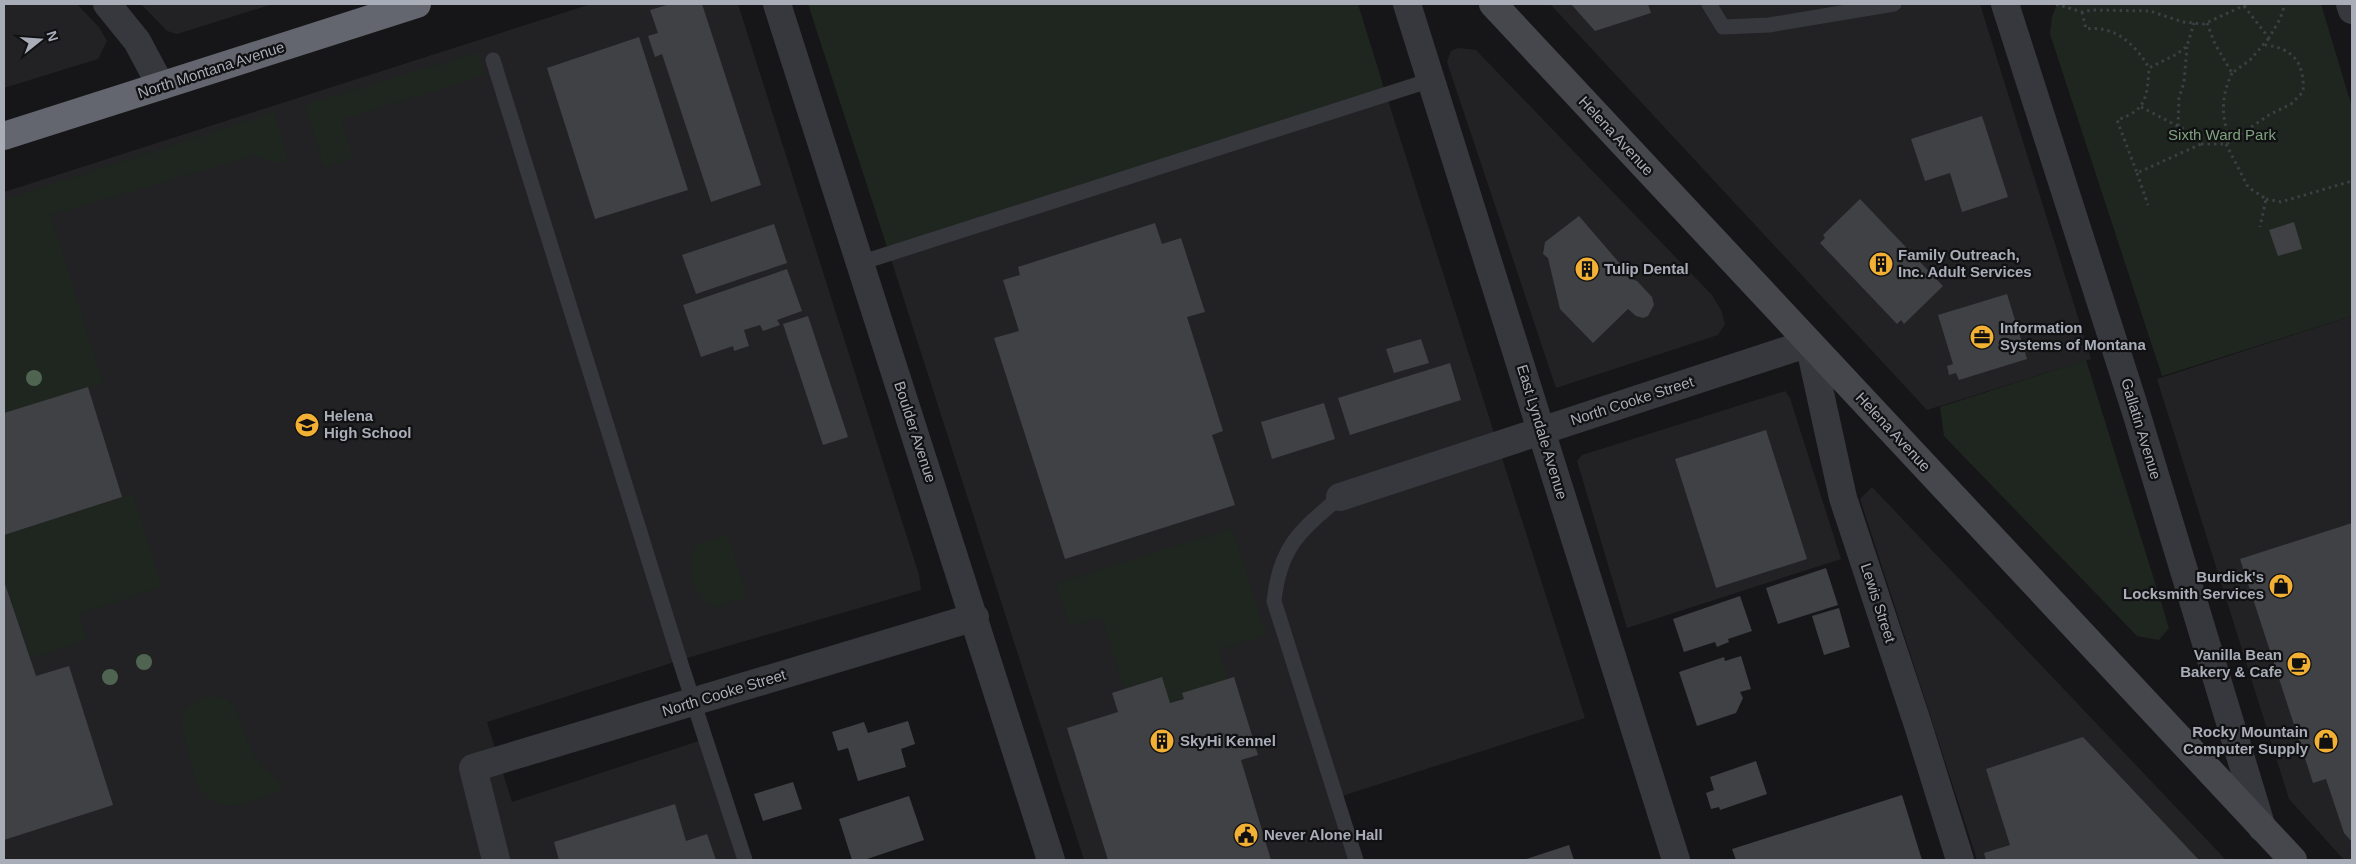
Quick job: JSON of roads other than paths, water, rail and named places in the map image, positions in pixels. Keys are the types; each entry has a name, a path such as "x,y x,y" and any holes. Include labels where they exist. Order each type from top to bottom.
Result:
{"highway":[{"name":"North Montana Avenue","path":"4,136 417,4"}],"street":[{"path":"107,4 137,41 161,86"},
{"name":"Boulder Avenue","path":"777,4 975,617 1051,860"},
{"name":"East Lyndale Avenue","path":"1408,4 1676,860"},
{"name":"Helena Avenue","path":"1493,4 2293,860"},
{"name":"Gallatin Avenue","path":"2005,4 2135,409 2262,828"},
{"path":"2350,4 2352,10"},
{"name":"North Cooke Street","path":"1340,497 1809,342"},
{"name":"Lewis Street","path":"1809,342 1843,498 1918,725 1960,860"},
{"name":"North Cooke Street","path":"496,860 473,768 975,617"}],"lane":[{"path":"1709,4 1723,27 1769,24 1894,4"},
{"path":"493,60 693,702 745,860"},
{"path":"860,263 1431,80"},
{"path":"1340,497 1305,527 1287,549 1276,576 1274,601 1356,860"}],"place":[{"name":"Family Outreach, Inc. Adult Services","path":"1881,264"},
{"name":"Tulip Dental","path":"1587,269"},
{"name":"Information Systems of Montana","path":"1982,337"},
{"name":"Helena High School","path":"307,425"},
{"name":"Burdick's Locksmith Services","path":"2281,586"},
{"name":"Vanilla Bean Bakery & Cafe","path":"2299,664"},
{"name":"SkyHi Kennel","path":"1162,741"},
{"name":"Rocky Mountain Computer Supply","path":"2326,741"},
{"name":"Never Alone Hall","path":"1246,835"}],"park label":[{"name":"Sixth Ward Park","path":"2222,135"}]}
